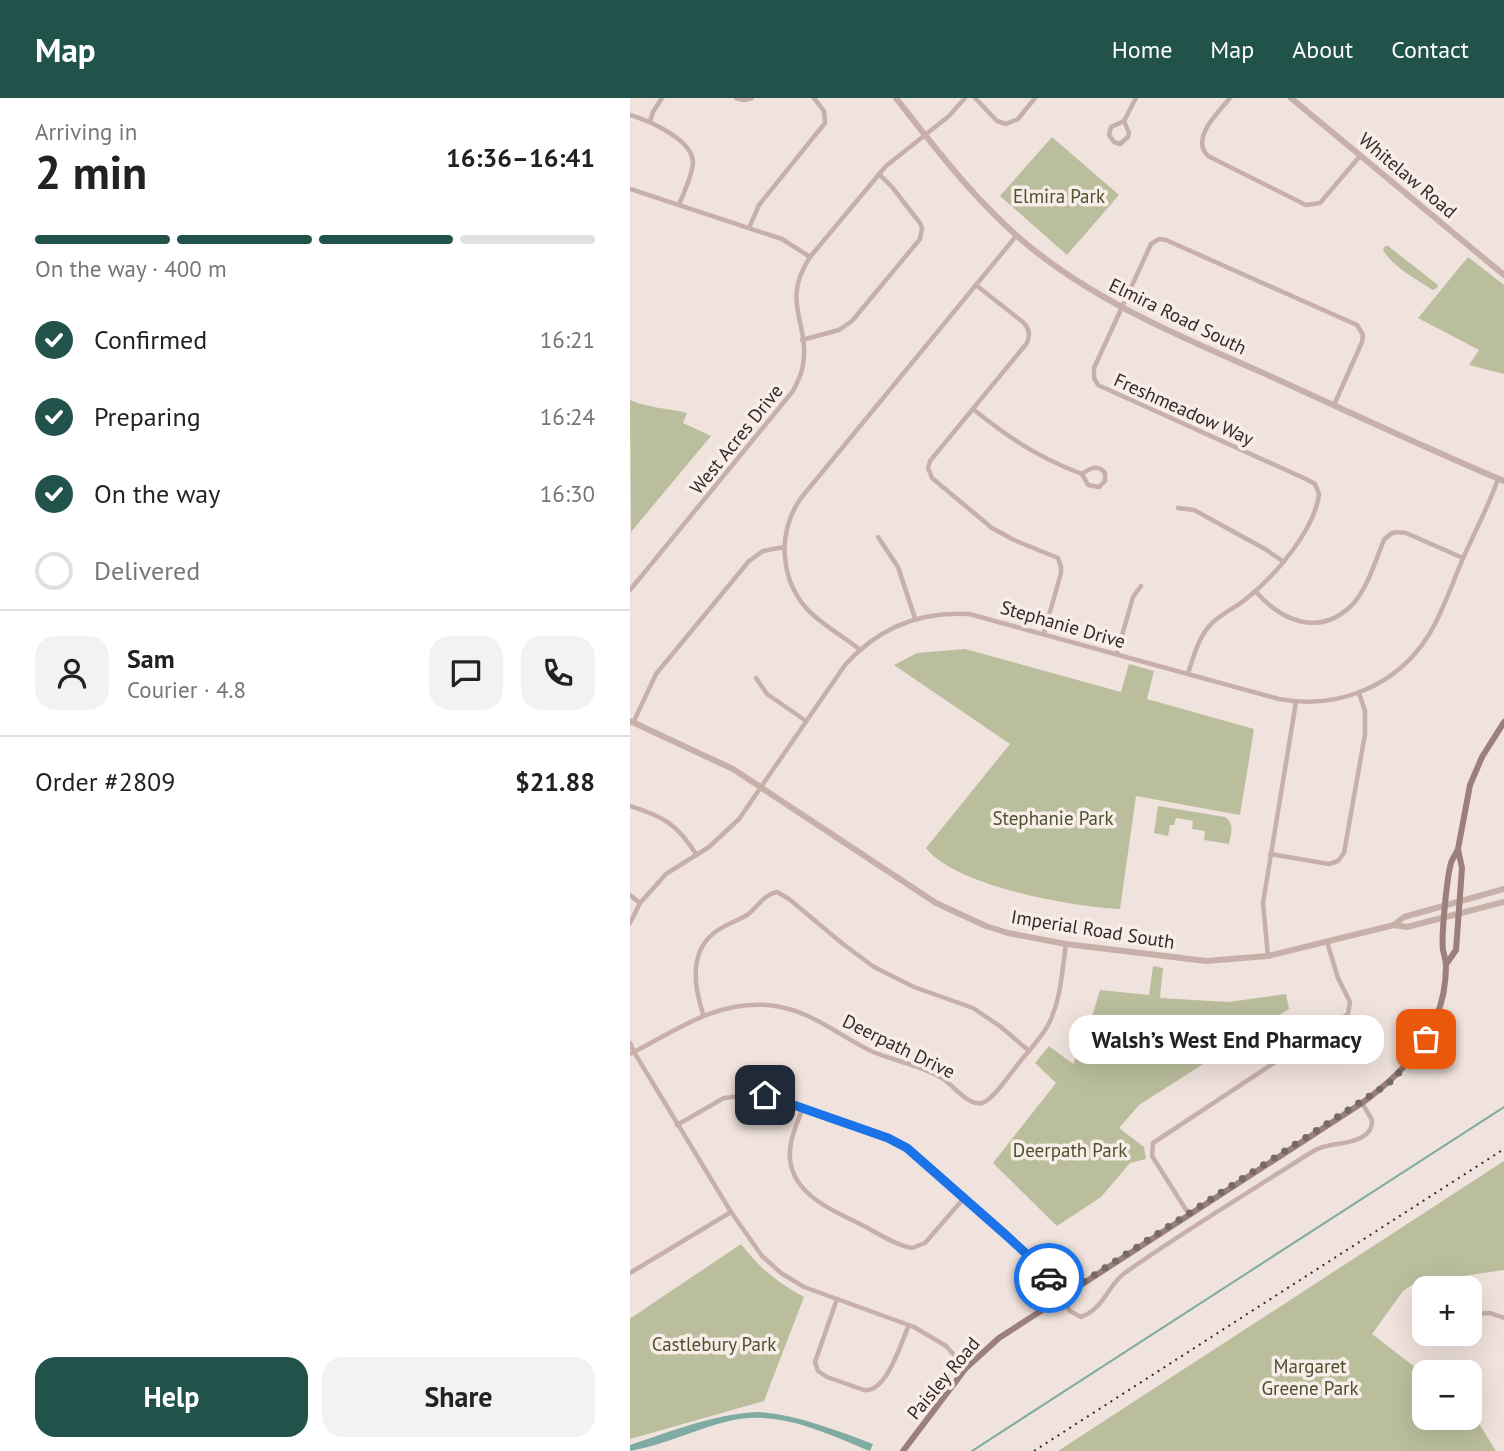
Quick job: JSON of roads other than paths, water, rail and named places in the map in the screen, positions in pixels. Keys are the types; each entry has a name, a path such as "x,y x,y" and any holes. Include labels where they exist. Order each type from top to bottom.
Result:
{"main road":[{"name":"Paisley Road","path":"903,1451 967,1368 999,1338 1188,1213 1362,1103 1401,1073 1426,1039 1436,1019 1447,963 1443,949 1451,863 1458,849 1470,785 1482,757 1504,722"},
{"name":"Paisley Road","path":"1447,963 1456,950 1460,914 1462,867 1458,849"}],"street":[{"path":"650,121 662,98"},
{"path":"736,98 752,98"},
{"path":"749,228 759,205 825,123 824,111 814,98"},
{"name":"Elmira Road South","path":"895,98 981,201 1017,235 1071,278 1121,308 1501,480"},
{"name":"West Acres Drive","path":"630,590 793,391 803,367 802,340 795,305 796,290 803,267 879,174 949,116 965,98"},
{"path":"975,98 997,121 1006,124 1018,119 1035,98"},
{"path":"1124,121 1129,133 1120,144 1114,142 1109,135 1111,127 1124,121 1136,98"},
{"path":"1230,98 1202,137 1202,151 1306,205 1320,203 1360,156"},
{"name":"Whitelaw Road","path":"1291,98 1504,275"},
{"path":"630,115 650,121 689,148 693,164 679,205"},
{"path":"802,340 831,334 852,321 920,239 920,223 879,174"},
{"path":"630,189 782,239 810,257"},
{"path":"859,649 816,617 802,602 790,580 784,547 789,521 801,498 1017,235"},
{"name":"Freshmeadow Way","path":"1188,673 1197,646 1211,624 1256,592 1284,562 1303,535 1319,498 1318,489 1308,480 1098,385 1094,378 1094,368 1149,247 1155,241 1166,240 1357,325 1363,335 1362,342 1334,405"},
{"path":"976,285 1024,323 1030,336 930,461 929,473 992,528 1058,558 1061,573 1044,633"},
{"path":"973,409 1020,445 1051,462 1082,474 1088,485 1099,487 1105,481 1105,473 1099,468 1094,467 1082,474"},
{"name":"Stephanie Drive","path":"630,923 640,903 666,874 709,847 732,827 762,788 845,665 859,649 888,629 915,618 944,613 970,614 1296,702 1341,699 1383,681 1402,667 1416,651 1438,616 1501,480"},
{"path":"1178,509 1194,510 1284,562"},
{"path":"1256,592 1277,613 1299,622 1315,622 1333,618 1350,607 1361,593 1384,540 1390,533 1406,533 1463,558"},
{"path":"878,537 898,567 915,618"},
{"path":"631,722 656,674 749,561 763,551 784,547"},
{"path":"1117,653 1133,597 1141,586"},
{"path":"756,678 767,694 806,721"},
{"path":"1270,854 1329,864 1338,861 1345,853 1365,734 1365,711 1359,693"},
{"path":"1268,956 1263,903 1296,702"},
{"name":"Imperial Road South","path":"631,722 718,761 936,903 997,929 1066,944 1193,960 1237,960 1268,956 1394,925 1407,927 1504,902"},
{"path":"630,806 668,821 677,828 696,854"},
{"name":"Imperial Road South","path":"1394,925 1404,916 1504,889"},
{"path":"703,1014 696,994 694,975 704,944 716,931 746,915 766,897 777,892 874,967 914,987 973,1008 1029,1051"},
{"path":"630,895 640,903"},
{"path":"1188,1213 1152,1156 1153,1143 1348,1014 1350,1002 1338,978 1327,942"},
{"name":"Deerpath Drive","path":"632,1053 671,1034 703,1014 749,1005 777,1006 805,1013 870,1050 935,1074 975,1103 987,1101 1048,1026 1060,988 1066,944"},
{"path":"630,1043 632,1053 731,1212 762,1256 781,1273 804,1287 909,1325 946,1346 967,1368"},
{"path":"677,1125 712,1103 736,1096 765,1095 898,1142 965,1197 1044,1270 1060,1297 1075,1315 1081,1317 1100,1305 1123,1274 1314,1151 1365,1135 1373,1125 1370,1114 1362,1103"},
{"path":"803,1107 790,1145 790,1156 793,1171 802,1189 821,1205 912,1248 925,1243 965,1197"},
{"path":"630,1273 731,1212"},
{"path":"837,1299 815,1362 818,1371 827,1377 864,1390 878,1387 893,1363 909,1325"},
{"path":"1482,1314 1504,1318"}],"water":[{"path":"758,1412 802,1420 873,1444 870,1451 784,1420 747,1418 717,1424 630,1451 630,1445 693,1424"}],"waterway":[{"path":"972,1451 1504,1107"}],"railway":[{"path":"1034,1451 1504,1149"}],"place":[{"name":"Walsh’s West End Pharmacy","path":"1426,1039"}],"park label":[{"name":"Elmira Park","path":"1059,196"},
{"name":"Stephanie Park","path":"1053,818"},
{"name":"Deerpath Park","path":"1070,1150"},
{"name":"Castlebury Park","path":"714,1344"},
{"name":"Margaret Greene Park","path":"1310,1377"}]}
